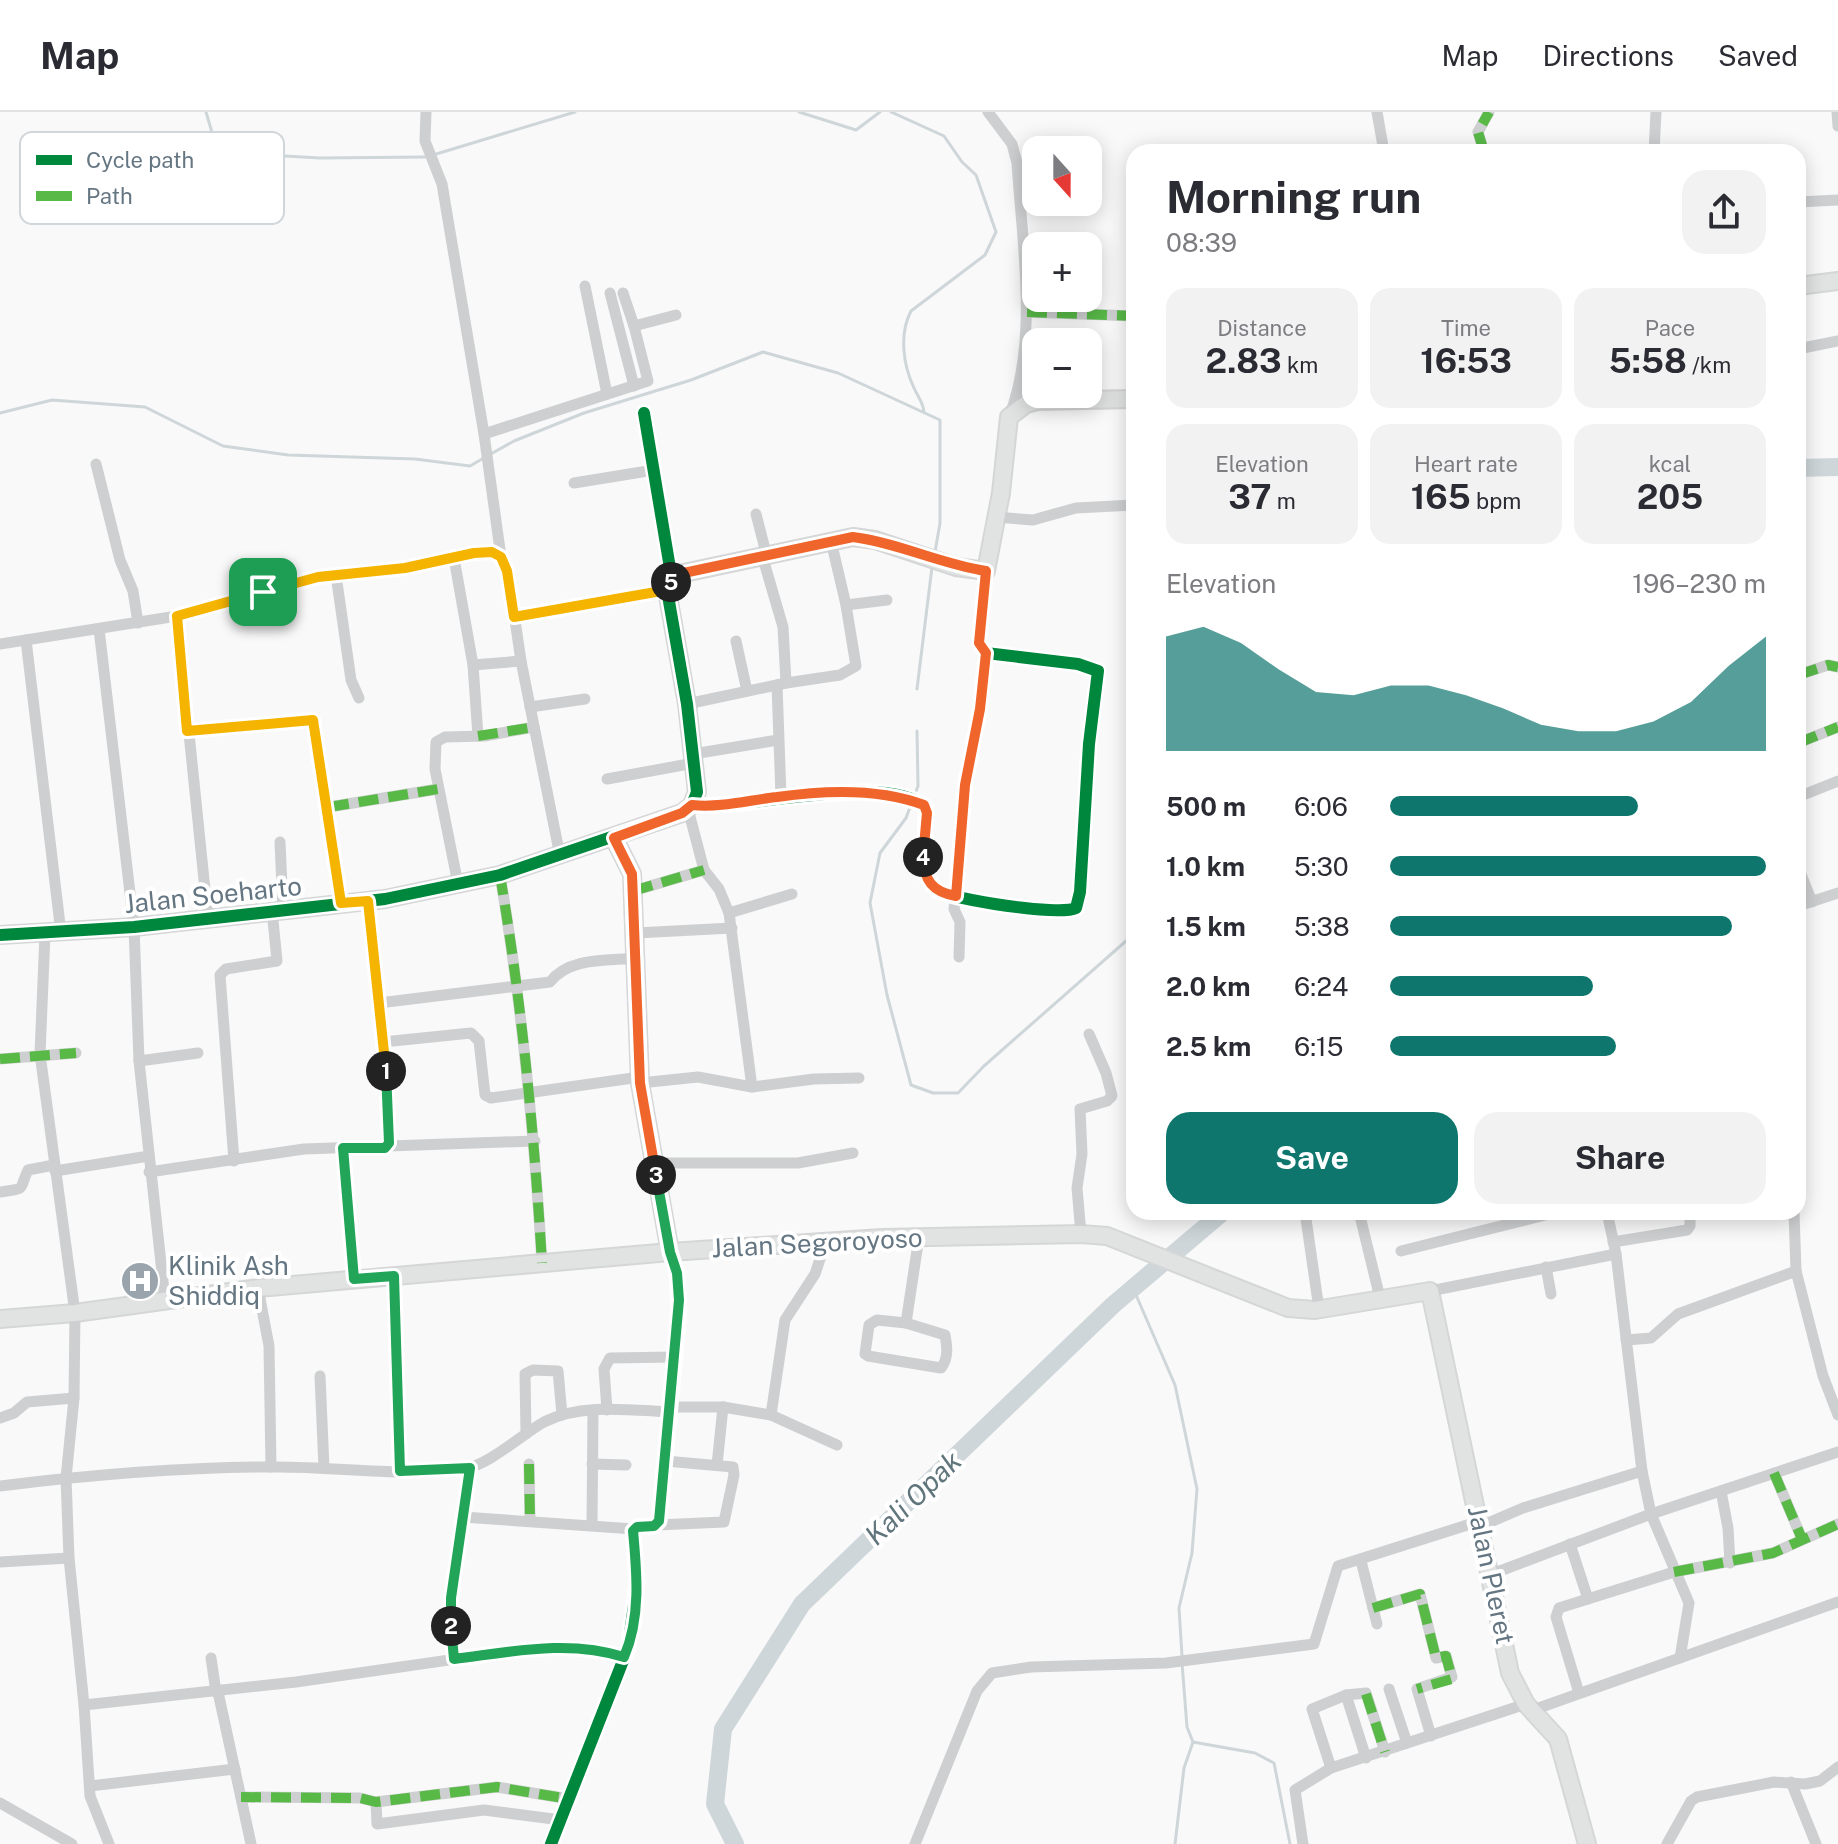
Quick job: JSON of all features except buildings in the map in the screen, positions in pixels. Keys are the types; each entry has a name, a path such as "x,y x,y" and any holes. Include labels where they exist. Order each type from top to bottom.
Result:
{"main road":[{"path":"1806,285 1838,281"},
{"path":"690,807 697,792 670,585 679,574 853,537 910,550 956,567 986,571 1001,493 1009,417 1026,404 1037,401 1126,399"},
{"name":"Jalan Soeharto","path":"0,935 134,927 368,901 500,875 614,838 690,807"},
{"path":"614,838 632,874 640,1080 670,1252"},
{"name":"Jalan Segoroyoso","path":"0,1319 75,1313 258,1288 354,1279 670,1252 919,1237 1107,1236 1288,1308 1319,1309 1430,1291"},
{"name":"Jalan Pleret","path":"1430,1291 1492,1574 1510,1673 1530,1707 1558,1739 1587,1844"}],"street":[{"path":"426,112 425,141 442,184 485,437 501,557 509,579 521,661 560,856"},
{"path":"988,112 1012,144 1017,163 1022,238"},
{"path":"1482,144 1478,132 1489,112"},
{"path":"1654,144 1656,112"},
{"path":"1837,112 1838,126"},
{"path":"1377,113 1383,144"},
{"path":"1806,202 1838,200"},
{"path":"585,286 607,394"},
{"path":"610,293 634,386"},
{"path":"485,437 649,380 623,293"},
{"path":"1009,417 1017,397 1027,312 1126,316"},
{"path":"634,326 676,315"},
{"path":"1806,347 1838,341"},
{"path":"514,617 670,585 644,413"},
{"path":"96,464 120,560 133,591 138,623"},
{"path":"574,483 654,470"},
{"path":"995,517 1033,520 1076,508 1126,505"},
{"path":"756,514 783,627 778,740 781,796"},
{"path":"687,704 840,675 856,666 831,541"},
{"path":"0,644 177,616 336,575 405,568 492,552 501,557"},
{"path":"454,558 473,665 478,736"},
{"path":"959,957 960,924 954,912 965,785 980,709 986,653 979,643 986,571"},
{"path":"336,575 351,680 359,698"},
{"path":"846,605 887,600"},
{"path":"177,616 208,919"},
{"path":"99,629 134,927 139,1061 165,1300"},
{"path":"26,640 53,933 40,1054 75,1313 74,1398 66,1478 69,1558 90,1796 109,1844"},
{"path":"736,641 747,691"},
{"path":"752,1087 729,913 719,889 704,870 690,807 781,796 867,792 906,798 924,805 927,813 924,873 936,890 956,896 1062,912 1076,908 1080,892 1089,744 1098,671 1078,664 986,653"},
{"path":"473,665 521,661"},
{"path":"1806,672 1828,665 1838,667"},
{"path":"530,707 585,699"},
{"path":"187,731 313,720 329,807 341,903"},
{"path":"458,884 434,764 436,742 445,737 478,736 534,727"},
{"path":"1806,740 1838,727"},
{"path":"607,779 778,740"},
{"path":"1806,794 1838,781"},
{"path":"329,807 438,789"},
{"path":"234,1161 220,975 226,969 277,961 280,842"},
{"path":"633,891 704,870"},
{"path":"500,875 531,1092 542,1263"},
{"path":"1806,887 1812,902"},
{"path":"1806,904 1838,893"},
{"path":"729,913 792,894"},
{"path":"368,901 390,1137 385,1148"},
{"path":"636,933 732,928"},
{"path":"379,1003 550,982 557,972 570,965 636,958"},
{"path":"383,1042 471,1033 479,1041 487,1097 640,1080 698,1077 752,1087 814,1079 859,1078"},
{"path":"1081,1234 1077,1188 1082,1154 1080,1109 1107,1101 1112,1096 1089,1034"},
{"path":"0,1059 76,1053"},
{"path":"139,1061 198,1053"},
{"path":"149,1172 304,1149 535,1141"},
{"path":"343,1148 354,1279"},
{"path":"654,1163 798,1163 853,1153"},
{"path":"0,1192 22,1188 28,1170 149,1156"},
{"path":"1306,1220 1319,1309"},
{"path":"1361,1220 1380,1298"},
{"path":"1401,1251 1525,1220"},
{"path":"1609,1220 1615,1248 1642,1471 1651,1514 1689,1603 1680,1658"},
{"path":"1430,1291 1546,1267 1683,1232 1690,1226 1690,1220"},
{"path":"1794,1220 1796,1271 1823,1376 1838,1415"},
{"path":"906,1323 919,1237"},
{"path":"771,1415 786,1314 815,1274 826,1241"},
{"path":"657,1525 675,1357 679,1287 670,1252"},
{"path":"1546,1267 1551,1294"},
{"path":"1626,1340 1651,1338 1678,1314 1796,1271"},
{"path":"394,1276 400,1471"},
{"path":"258,1288 269,1346 271,1467"},
{"path":"877,1320 906,1323 945,1335 948,1348 941,1368 865,1354 869,1325 877,1320"},
{"path":"607,1410 604,1369 610,1358 675,1357"},
{"path":"526,1434 525,1374 533,1370 558,1371 562,1415"},
{"path":"320,1376 324,1468"},
{"path":"0,1418 14,1413 27,1402 74,1398"},
{"path":"717,1465 723,1407"},
{"path":"0,1486 66,1478 271,1467 400,1471 470,1468 562,1415 607,1410 723,1407 771,1415 837,1445"},
{"path":"592,1524 593,1411"},
{"path":"1492,1574 1651,1514 1838,1452"},
{"path":"463,1517 634,1529 724,1522 728,1515 735,1471 733,1467 665,1461"},
{"path":"529,1464 530,1520"},
{"path":"592,1464 626,1465"},
{"path":"454,1659 451,1598 470,1468"},
{"path":"915,1844 973,1699 992,1673 1031,1667 1166,1663 1314,1644 1338,1566 1345,1561 1361,1561 1642,1471"},
{"path":"1774,1473 1802,1539"},
{"path":"1721,1491 1730,1563"},
{"path":"1579,1693 1556,1613 1559,1608 1674,1572 1773,1553 1838,1524"},
{"path":"551,1844 631,1636 637,1583 634,1529"},
{"path":"1570,1544 1588,1599"},
{"path":"0,1562 69,1558"},
{"path":"1361,1561 1377,1624"},
{"path":"1373,1608 1420,1594 1436,1658 1446,1656 1452,1677 1417,1689 1431,1736"},
{"path":"1303,1844 1295,1790 1331,1768 1579,1693 1838,1602"},
{"path":"84,1705 217,1692 454,1659 574,1646 624,1657"},
{"path":"211,1658 251,1844"},
{"path":"1389,1689 1407,1743"},
{"path":"1331,1768 1312,1709 1346,1695 1366,1693 1385,1752"},
{"path":"1346,1695 1366,1758"},
{"path":"1546,1724 1560,1699"},
{"path":"1667,1844 1691,1801 1697,1797 1774,1782 1820,1781 1838,1767"},
{"path":"90,1786 235,1769"},
{"path":"1791,1782 1816,1844"},
{"path":"241,1797 360,1798 376,1802 497,1787 569,1799"},
{"path":"376,1802 377,1824 484,1810 561,1820"},
{"path":"0,1803 72,1844"}],"waterway":[{"path":"206,112 212,132"},
{"path":"433,155 575,112"},
{"path":"799,112 856,130 880,112"},
{"path":"891,112 944,136 962,162 976,175 996,232 985,255 911,311 907,320 905,360 924,412"},
{"path":"284,156 426,157"},
{"path":"489,455 514,441 584,413 691,380 763,352 838,373 940,420 940,523 935,552"},
{"path":"0,413 52,400 145,407 223,446 288,455 415,459 470,466 482,459"},
{"name":"Kali Opak","path":"1806,468 1838,467"},
{"path":"917,689 932,567"},
{"path":"917,731 918,786 906,818 880,853 870,903 887,995 911,1085 933,1093 958,1093 984,1066 1126,941"},
{"name":"Kali Opak","path":"735,1844 715,1804 723,1729 802,1604 1113,1305 1214,1220"},
{"path":"1133,1288 1175,1385 1197,1489 1192,1553 1179,1608 1182,1656"},
{"path":"1175,1844 1184,1768 1193,1742 1187,1727 1182,1663"},
{"path":"1193,1742 1255,1753 1274,1763 1290,1844"}],"marked path":[{"path":"1482,144 1478,132 1489,112"},
{"path":"1027,312 1126,316"},
{"path":"1806,672 1828,665 1838,667"},
{"path":"478,736 534,727"},
{"path":"1806,740 1838,727"},
{"path":"329,807 438,789"},
{"path":"633,891 704,870"},
{"path":"500,875 526,1068 542,1263"},
{"path":"0,1059 76,1053"},
{"path":"343,1148 354,1279"},
{"path":"529,1464 530,1520"},
{"path":"1774,1473 1802,1539"},
{"path":"1674,1572 1773,1553 1838,1524"},
{"path":"1373,1608 1420,1594 1436,1658 1446,1656 1452,1679 1417,1689"},
{"path":"1366,1694 1385,1752"},
{"path":"241,1797 360,1798 376,1802 497,1787 569,1799"}],"cycle path":[{"path":"0,935 134,927 385,899 500,875 682,813 692,805 697,792 687,704 667,590 672,580 644,413"},
{"path":"692,805 850,792 908,797 926,808 924,873 936,890 1006,906 1049,910 1076,908 1080,892 1089,744 1098,671 1078,664 986,653"},
{"path":"551,1844 628,1648 637,1583 633,1531 637,1527 654,1526 659,1521 679,1312 677,1273 670,1252 640,1083 632,874 614,838"}],"place":[{"name":"Klinik Ash Shiddiq","path":"140,1281"}],"route":[{"path":"853,537 910,550 956,567 986,571 979,643 986,653 980,709 965,785 956,896 936,890 924,873 926,808 906,798 867,792 692,805 682,813 614,838 632,874 640,1083 679,1287 659,1521 657,1525 637,1527 633,1531 637,1583 631,1636 624,1657 574,1646 454,1659 451,1598 470,1468 400,1471 394,1276 354,1279 349,1237 343,1148 385,1148 390,1137 368,901 341,903 329,807 313,720 251,723 187,731 177,616 263,592 318,577 405,568 492,552 505,563 514,617 667,590 679,574 766,553 853,537"}]}
